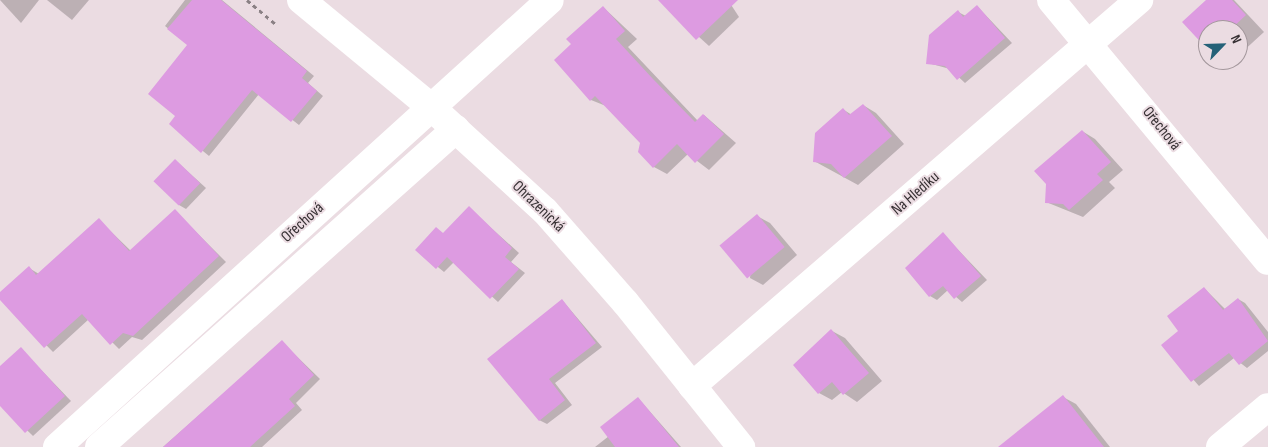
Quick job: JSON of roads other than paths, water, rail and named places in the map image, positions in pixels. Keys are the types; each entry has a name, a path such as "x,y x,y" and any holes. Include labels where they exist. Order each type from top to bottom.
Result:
{"street":[{"name":"Ohrazenická","path":"301,0 456,129 588,257 741,447"},
{"name":"Ořechová","path":"57,447 550,0"},
{"name":"Ořechová","path":"1051,0 1091,44 1268,261"},
{"name":"Na Hledíku","path":"692,386 1091,44 1138,0"},
{"name":"Ořechová","path":"99,447 456,129"},
{"path":"1220,447 1268,407"}]}
